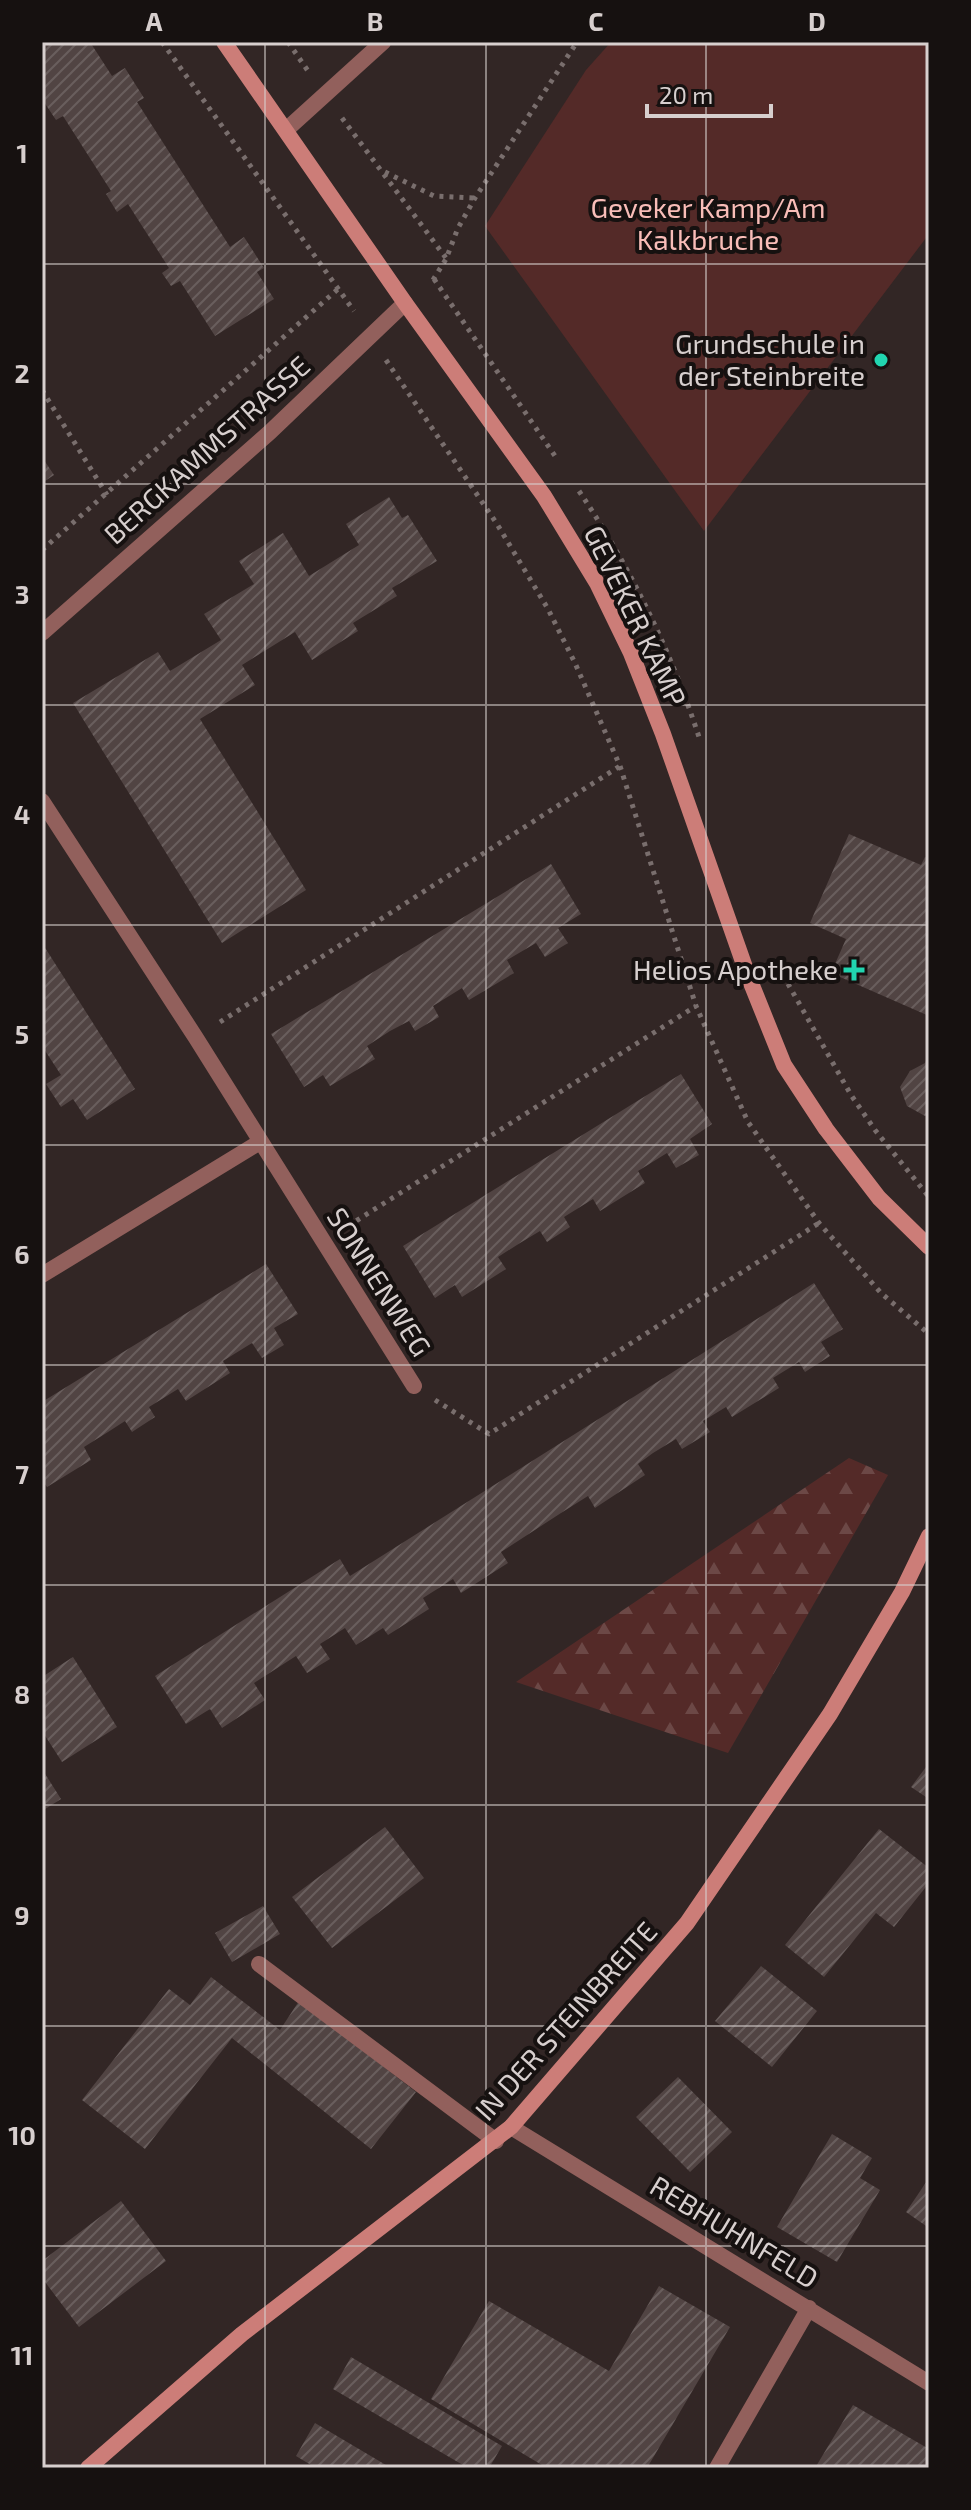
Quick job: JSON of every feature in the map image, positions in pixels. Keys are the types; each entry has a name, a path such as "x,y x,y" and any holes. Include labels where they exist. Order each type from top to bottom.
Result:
{"street":[{"name":"GEVEKER KAMP","path":"224,42 405,303 544,496 597,583 631,653 663,734 747,973 784,1065 826,1129 879,1198 929,1247"},
{"path":"286,130 383,42"},
{"name":"BERGKAMMSTRASSE","path":"42,633 270,432 405,303"},
{"name":"SONNENWEG","path":"42,801 196,1038 414,1386"},
{"path":"42,1275 260,1142"},
{"name":"IN DER STEINBREITE","path":"88,2468 242,2334 511,2127 687,1923 830,1714 902,1592 929,1536"},
{"path":"259,1964 496,2141"},
{"name":"REBHUHNFELD","path":"511,2127 929,2383"},
{"path":"717,2468 809,2308"}],"path":[{"path":"162,42 372,335 395,376 497,524 548,609 620,766 696,1006 748,1122 819,1223 881,1293 929,1334"},
{"path":"288,42 446,259"},
{"path":"405,303 434,279 475,198 577,42"},
{"path":"381,171 434,196 475,198"},
{"path":"42,550 338,289"},
{"path":"42,390 107,495"},
{"path":"196,1038 620,766"},
{"path":"323,1241 696,1006"},
{"name":"SONNENWEG","path":"414,1386 489,1434 819,1223"}],"green space":[{"name":"Geveker Kamp/Am Kalkbruche","path":"611,42 929,42 929,234 704,531 485,226 586,70"},
{"path":"849,1458 888,1475 728,1753 516,1682"}],"building":[{"path":"42,42 90,42 112,76 125,68 144,98 137,102 230,247 244,237 264,268 257,272 274,299 215,336 180,281 171,286 162,273 169,268 128,204 117,212 106,194 111,191 63,116 56,120 42,99"},
{"path":"42,457 54,475 42,483"},
{"path":"389,497 402,518 408,515 437,561 392,588 397,596 353,623 358,631 312,660 295,632 242,665 255,685 200,719 306,890 222,943 73,703 158,652 170,671 221,640 204,614 254,584 239,561 283,533 309,576 359,545 346,524"},
{"path":"849,834 921,865 925,857 929,859 929,1016 831,973 846,939 810,923"},
{"path":"551,864 581,914 558,928 568,943 545,957 536,943 507,960 514,973 469,1000 462,988 433,1006 439,1017 415,1031 409,1021 367,1046 375,1059 330,1086 323,1075 304,1087 271,1034"},
{"path":"42,943 135,1089 87,1120 73,1099 61,1107 46,1084 61,1075 42,1046"},
{"path":"929,1054 929,1114 925,1116 907,1106 900,1087 910,1071 925,1063"},
{"path":"681,1074 712,1124 690,1139 699,1155 676,1168 667,1153 638,1171 645,1183 600,1211 593,1199 564,1217 570,1227 547,1242 540,1231 520,1243 498,1257 506,1269 462,1297 455,1285 435,1298 403,1246"},
{"path":"266,1264 298,1314 274,1328 284,1345 262,1358 252,1343 223,1361 230,1373 186,1401 178,1389 149,1407 155,1417 132,1432 125,1421 84,1447 91,1460 47,1487 42,1480 42,1402"},
{"path":"814,1283 843,1329 821,1342 830,1356 805,1372 799,1362 773,1378 779,1388 732,1417 726,1407 703,1421 710,1432 682,1449 676,1439 653,1453 638,1464 645,1475 595,1508 588,1496 561,1513 501,1552 508,1563 461,1593 453,1579 423,1598 429,1609 388,1635 383,1628 356,1645 345,1628 320,1644 330,1659 307,1673 296,1656 254,1683 265,1700 222,1728 210,1709 186,1724 155,1676 340,1559 350,1576"},
{"path":"73,1657 117,1727 62,1762 42,1731 42,1677"},
{"path":"929,1763 929,1799 911,1787"},
{"path":"42,1769 61,1799 42,1811"},
{"path":"385,1827 424,1878 332,1948 292,1897"},
{"path":"879,1829 929,1868 929,1883 894,1927 876,1913 824,1977 785,1945"},
{"path":"263,1906 280,1934 232,1962 215,1933"},
{"path":"761,1966 817,2011 772,2067 715,2021"},
{"path":"211,1977 280,2030 299,2001 416,2092 371,2149 232,2038 145,2149 82,2100 169,1989 190,2005"},
{"path":"678,2077 732,2132 690,2172 636,2117"},
{"path":"832,2134 872,2158 860,2178 880,2190 837,2262 777,2227"},
{"path":"929,2178 929,2228 906,2212"},
{"path":"121,2201 166,2261 79,2327 42,2278 42,2261"},
{"path":"659,2286 730,2327 647,2468 547,2468 431,2399 489,2301 609,2371"},
{"path":"351,2357 502,2446 489,2468 468,2468 333,2389"},
{"path":"853,2405 929,2449 929,2468 815,2468"},
{"path":"315,2423 391,2468 316,2468 296,2456"}],"place":[{"name":"Grundschule in der Steinbreite","path":"881,360"},
{"name":"Helios Apotheke","path":"854,970"}]}
